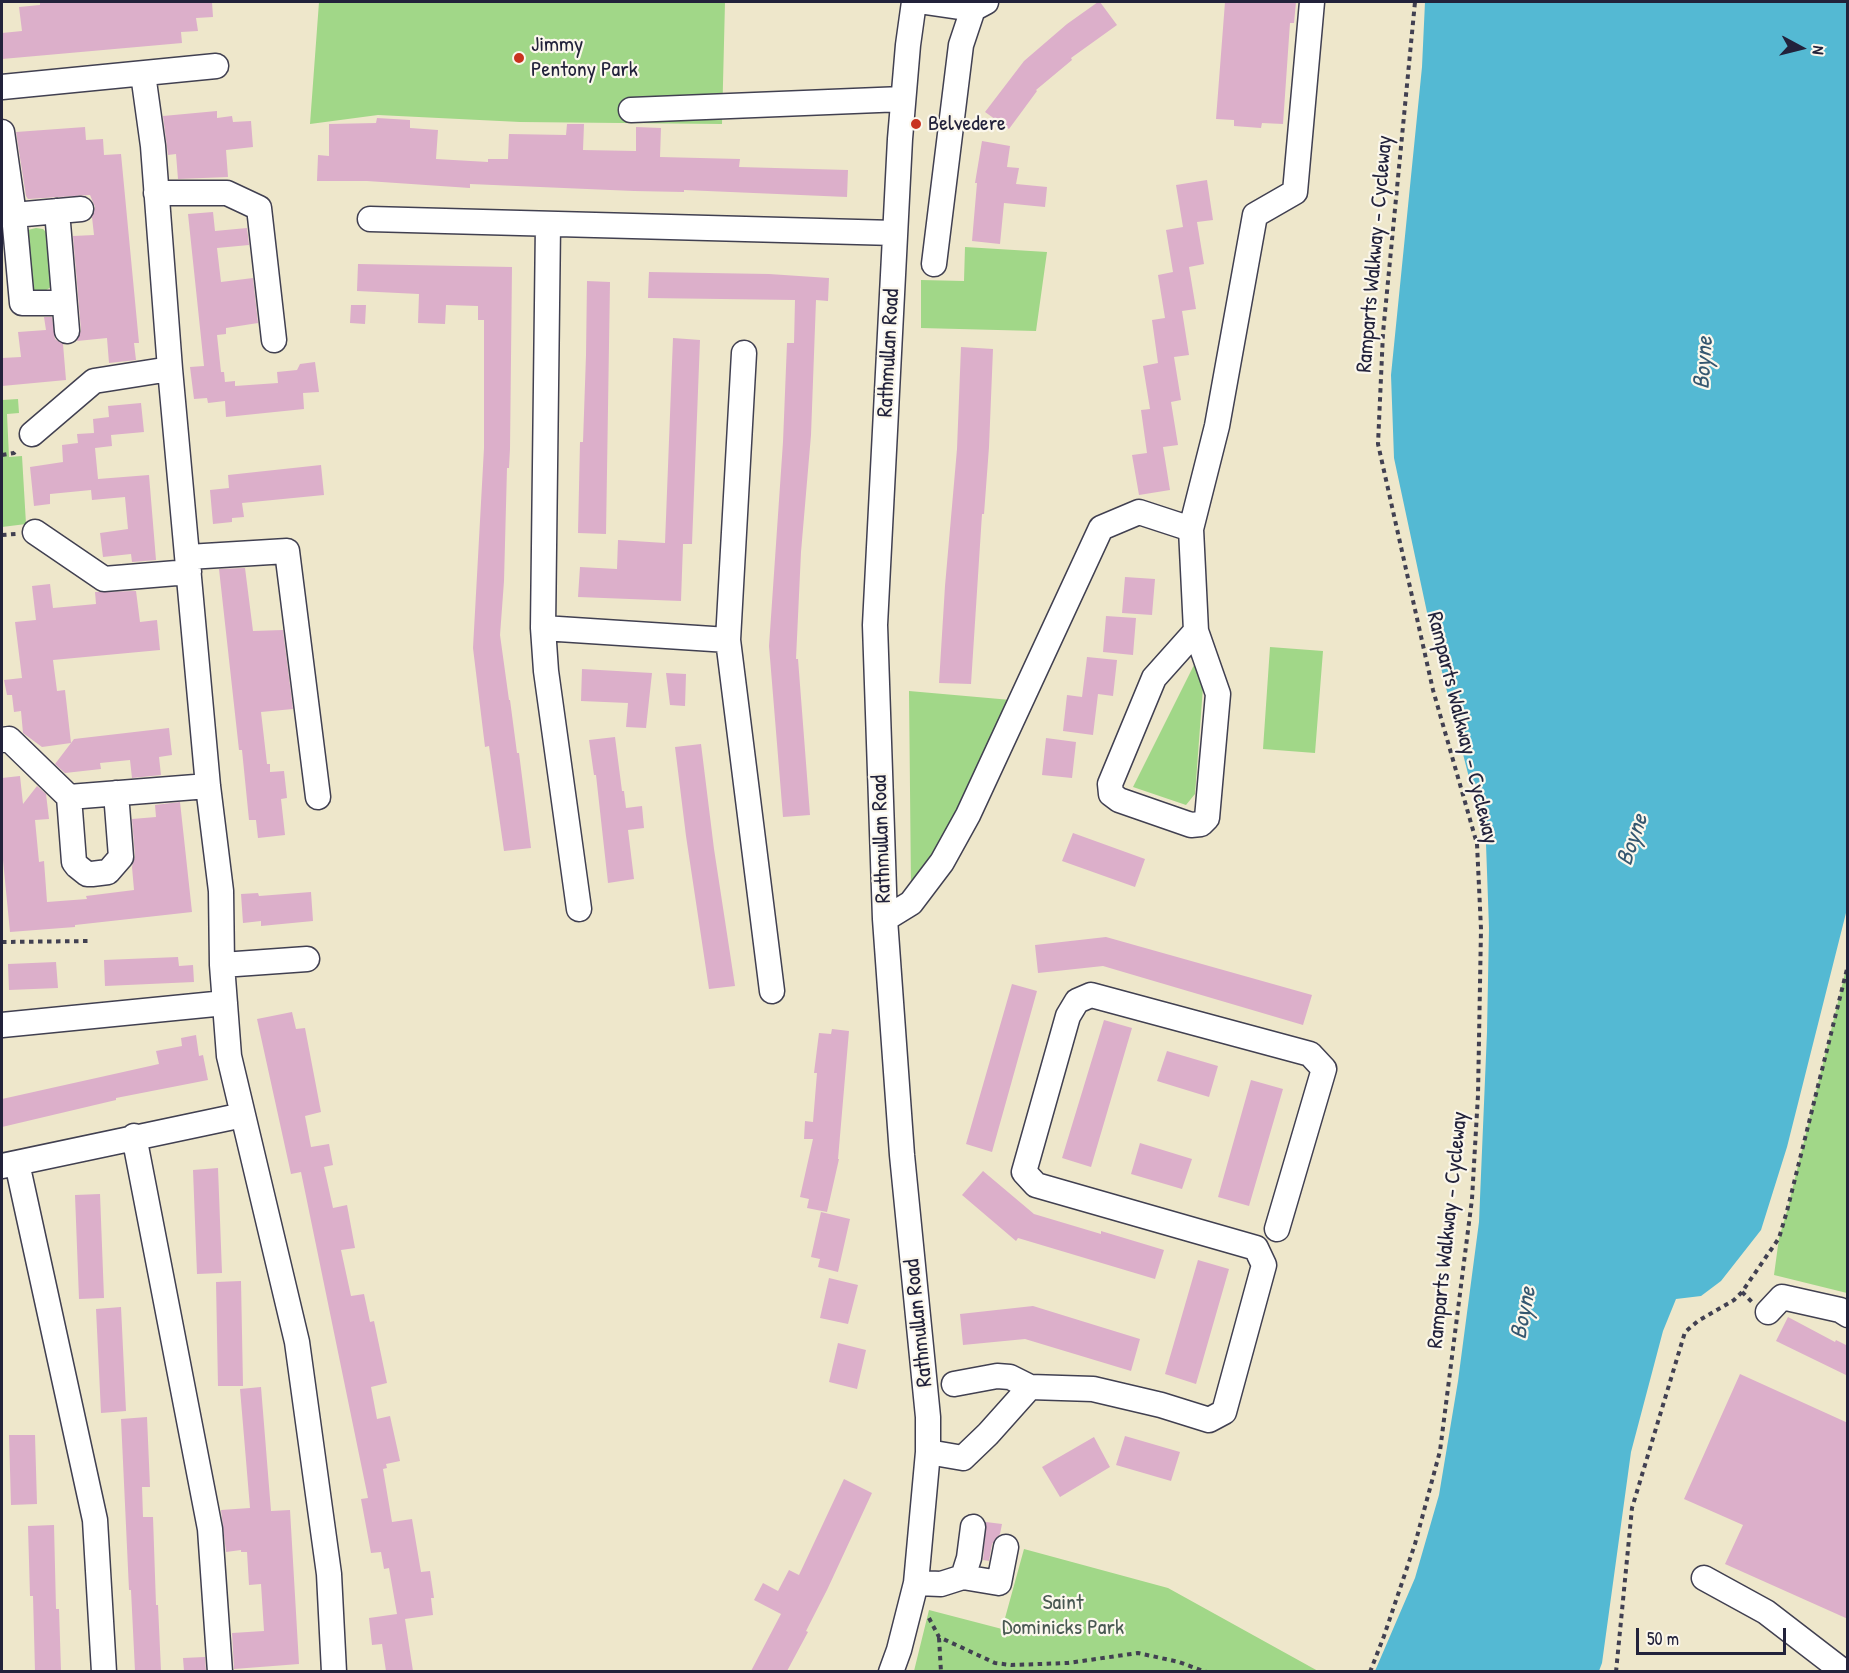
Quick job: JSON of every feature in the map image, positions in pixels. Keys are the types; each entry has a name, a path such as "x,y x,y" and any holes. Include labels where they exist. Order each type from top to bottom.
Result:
{"street":[{"name":"Rathmullan Road","path":"891,1671 916,1583 928,1452 928,1417 902,1155 885,919 875,625 903,99 914,2"},
{"path":"925,2 979,5 961,45 934,264"},
{"path":"1196,631 1154,678 1110,784 1111,794 1119,800 1191,825 1201,824 1207,818 1218,694 1196,631 1191,529 1218,426 1255,215 1295,192 1312,2"},
{"path":"2,87 216,66"},
{"path":"143,74 153,146 170,369 208,786 221,891 222,965 229,1056 297,1342 329,1574 334,1671"},
{"path":"631,110 903,99"},
{"path":"2,132 14,214 22,303 64,303"},
{"path":"156,193 227,193 259,208 274,339"},
{"path":"14,214 81,209"},
{"path":"57,211 67,331"},
{"path":"370,219 895,233"},
{"path":"548,224 543,628 546,671 579,909"},
{"path":"744,353 728,640 772,991"},
{"path":"32,434 94,381 170,369"},
{"path":"885,919 911,903 942,862 968,815 1101,528 1139,512 1191,529"},
{"path":"35,532 104,579 287,551 318,797"},
{"path":"543,628 728,640"},
{"path":"2,740 9,740 69,797 74,862 87,874 108,872 121,857 116,793"},
{"path":"69,797 208,786"},
{"path":"222,965 307,959"},
{"path":"954,1384 997,1376 1010,1377 1030,1387 1093,1389 1161,1405 1209,1420 1224,1412 1264,1266 1256,1248 1036,1185 1024,1172 1068,1016 1077,1001 1091,995 1310,1054 1323,1069 1277,1228"},
{"path":"2,1025 225,1003"},
{"path":"104,1671 95,1520 9,1165 134,1136 243,1115"},
{"path":"134,1136 210,1529 220,1671"},
{"path":"1768,1312 1782,1297 1840,1310 1848,1315"},
{"path":"928,1452 963,1458 1030,1387"},
{"path":"963,1577 969,1558 973,1527"},
{"path":"916,1583 942,1584 963,1577 999,1583 1006,1547"},
{"path":"1704,1578 1766,1612 1844,1671"}],"path":[{"name":"Ramparts Walkway - Cycleway","path":"1370,1671 1415,1544 1440,1451 1472,1199 1478,1095 1481,929 1477,844 1433,690 1378,444 1383,333 1415,2"},
{"path":"2,942 90,941"},
{"path":"1616,1671 1632,1508 1685,1332 1698,1321 1734,1300 1779,1238 1848,965"},
{"path":"910,1608 930,1618 939,1637 941,1671"},
{"path":"939,1637 995,1663 1011,1665 1068,1663 1138,1653 1206,1671"}],"green space":[{"name":"Jimmy Pentony Park","path":"319,2 725,2 722,124 520,122 378,115 310,124"},
{"path":"36,228 43,229 49,235 51,287 43,292 31,291 22,235"},
{"path":"965,247 1047,252 1036,331 921,328 921,280 964,281"},
{"path":"18,399 19,413 7,414 9,457 22,456 26,524 2,527 2,400"},
{"path":"1270,647 1323,651 1315,753 1263,749"},
{"path":"1194,665 1200,665 1204,674 1195,794 1186,805 1133,787"},
{"path":"909,691 1011,700 944,842 911,888"},
{"path":"1847,965 1847,1293 1774,1275 1779,1238"},
{"name":"Saint Dominicks Park","path":"1024,1549 1168,1588 1318,1671 914,1671 929,1610 1002,1629"}],"water":[{"name":"Boyne","path":"1425,2 1847,2 1847,909 1787,1147 1761,1230 1721,1281 1701,1296 1676,1299 1663,1331 1631,1452 1602,1663 1599,1671 1375,1671 1415,1578 1439,1495 1458,1381 1479,1222 1487,1032 1489,928 1486,844 1428,617 1394,458 1391,375 1422,67"}],"building":[{"path":"40,2 212,2 213,17 196,18 198,31 181,32 182,43 2,59 2,33 22,31 19,7 40,5"},
{"path":"1098,2 1117,25 1071,58 1072,60 1036,90 1009,129 985,112 1024,61 1067,24"},
{"path":"1225,2 1296,2 1294,23 1290,23 1283,124 1262,123 1261,128 1234,126 1234,120 1216,119"},
{"path":"217,111 217,118 232,116 233,122 251,121 253,147 226,150 228,177 178,179 176,154 168,155 163,116"},
{"path":"377,118 410,120 410,128 438,130 436,159 488,162 488,159 508,159 509,134 566,135 567,124 584,124 583,150 636,151 636,127 661,128 660,157 740,159 739,167 848,170 847,197 470,184 470,188 367,181 317,181 318,155 329,156 329,124 376,123"},
{"path":"85,127 86,140 103,139 104,155 121,154 139,343 134,343 136,360 109,363 107,338 77,341 81,330 73,236 94,235 92,217 95,207 90,195 28,199 26,196 16,132"},
{"path":"982,141 1010,146 1007,167 1019,168 1016,184 1047,187 1045,207 1004,203 1000,244 972,241 977,183 975,183"},
{"path":"1207,180 1213,220 1197,222 1204,264 1189,267 1196,309 1182,311 1189,355 1174,357 1181,400 1171,402 1178,445 1163,447 1170,490 1139,495 1132,455 1147,453 1141,410 1150,409 1143,366 1158,363 1152,320 1165,318 1158,275 1173,272 1166,230 1183,227 1176,185"},
{"path":"213,212 215,231 247,228 249,245 217,248 221,282 253,278 258,323 226,328 226,334 217,335 221,372 224,372 225,382 235,381 235,386 278,383 277,372 297,370 300,364 315,362 319,392 303,393 304,409 226,417 225,401 208,403 207,398 194,399 190,367 204,366 188,214"},
{"path":"358,264 512,267 510,449 509,468 507,468 500,635 517,753 519,753 531,848 504,851 489,746 485,747 473,648 484,448 484,320 478,320 478,306 446,305 445,324 418,323 419,294 357,291"},
{"path":"649,272 769,274 829,278 828,301 816,300 811,435 801,552 796,659 798,659 810,815 783,817 769,646 783,442 787,343 794,343 795,300 648,298"},
{"path":"587,281 610,282 606,534 578,533"},
{"path":"351,305 366,305 365,324 350,323"},
{"path":"44,317 52,317 55,339 63,344 66,380 2,386 2,358 21,357 18,332 46,330"},
{"path":"673,338 700,340 692,544 683,544 681,601 578,597 580,567 617,569 618,540 665,543"},
{"path":"961,347 993,349 989,447 984,514 982,514 971,684 939,683 957,449"},
{"path":"141,403 144,432 111,435 112,446 95,448 98,479 149,475 156,560 132,562 131,554 103,557 100,533 128,529 125,497 92,500 91,490 50,494 50,504 34,506 30,467 63,462 62,445 78,443 77,434 94,433 93,419 109,417 108,406"},
{"path":"321,465 324,495 242,503 244,517 232,518 232,522 213,524 210,490 229,488 228,475"},
{"path":"245,568 253,631 283,630 293,709 261,712 267,764 270,764 270,772 284,771 287,798 281,799 285,835 258,838 256,820 249,820 219,569"},
{"path":"1125,577 1155,579 1152,615 1122,613"},
{"path":"50,584 53,608 96,604 95,592 136,591 140,622 157,620 160,650 53,660 57,691 65,690 71,743 42,747 23,733 21,711 14,712 12,695 7,695 4,680 22,678 15,622 36,620 32,586"},
{"path":"1106,616 1136,618 1133,655 1103,652"},
{"path":"1087,657 1117,660 1113,696 1098,694 1093,735 1063,731 1067,695 1082,697"},
{"path":"582,669 652,673 646,728 626,727 628,703 581,701"},
{"path":"666,673 686,674 685,706 670,705"},
{"path":"169,728 172,755 159,757 161,775 132,778 130,760 100,763 101,769 65,773 55,764 74,739"},
{"path":"615,737 626,808 642,806 644,828 628,830 634,879 608,883 596,775 594,775 589,740"},
{"path":"1046,738 1076,742 1072,778 1042,775"},
{"path":"701,744 735,986 709,989 675,747"},
{"path":"20,776 23,804 37,786 46,794 49,819 35,820 39,862 44,861 47,902 87,899 86,896 134,890 132,867 135,856 132,819 156,817 155,805 180,802 192,912 75,925 75,927 10,932 2,850 2,778"},
{"path":"1073,833 1145,859 1135,887 1062,861"},
{"path":"311,892 313,921 261,926 261,921 243,923 241,894 258,893 259,896"},
{"path":"1106,937 1312,995 1303,1025 1103,966 1038,973 1035,945"},
{"path":"178,957 179,966 193,965 194,982 105,986 104,960"},
{"path":"56,962 58,988 9,990 8,964"},
{"path":"1012,984 1037,991 992,1152 966,1144"},
{"path":"292,1012 296,1029 305,1028 321,1112 305,1116 311,1147 329,1144 333,1165 324,1167 333,1208 347,1205 355,1248 341,1250 351,1296 364,1294 370,1322 374,1321 387,1383 371,1387 377,1419 390,1416 400,1461 386,1464 387,1468 383,1469 392,1522 412,1519 421,1572 430,1571 434,1598 431,1598 433,1615 405,1619 413,1671 386,1671 382,1644 372,1645 369,1618 397,1614 389,1568 384,1569 381,1552 371,1553 361,1499 368,1498 301,1172 291,1174 257,1019"},
{"path":"1104,1020 1132,1028 1091,1167 1062,1158"},
{"path":"832,1029 849,1031 839,1159 827,1212 807,1208 809,1199 800,1197 813,1139 804,1139 805,1121 813,1122 817,1073 814,1073 819,1033 831,1034"},
{"path":"196,1035 199,1056 203,1055 208,1080 116,1098 116,1100 2,1127 2,1099 159,1064 156,1051 182,1046 181,1038"},
{"path":"1167,1051 1218,1066 1209,1097 1157,1081"},
{"path":"1251,1080 1283,1089 1249,1206 1218,1197"},
{"path":"1140,1143 1192,1159 1182,1189 1131,1174"},
{"path":"218,1168 222,1273 197,1274 193,1170"},
{"path":"983,1171 1034,1214 1164,1250 1155,1279 1018,1238 1016,1241 962,1195"},
{"path":"100,1194 104,1298 79,1299 75,1195"},
{"path":"821,1212 850,1219 838,1272 818,1267 820,1259 811,1257"},
{"path":"1198,1260 1229,1269 1196,1384 1165,1374"},
{"path":"829,1278 858,1285 848,1324 820,1318"},
{"path":"241,1281 243,1386 218,1386 216,1282"},
{"path":"1033,1306 1140,1339 1131,1371 1025,1339 963,1345 960,1314"},
{"path":"121,1307 126,1411 101,1413 96,1309"},
{"path":"1788,1317 1835,1342 1836,1340 1848,1346 1848,1376 1776,1341"},
{"path":"838,1343 866,1350 857,1389 829,1382"},
{"path":"1740,1374 1848,1423 1848,1619 1725,1564 1743,1525 1684,1499"},
{"path":"261,1387 271,1511 290,1510 299,1664 234,1669 232,1633 264,1631 261,1584 249,1585 247,1552 241,1552 241,1550 226,1552 221,1510 250,1508 240,1389"},
{"path":"147,1417 150,1487 142,1487 143,1517 153,1517 161,1671 135,1671 131,1590 129,1590 121,1419"},
{"path":"9,1435 35,1435 37,1504 11,1505"},
{"path":"1125,1436 1180,1452 1171,1481 1116,1465"},
{"path":"1094,1437 1110,1467 1060,1497 1042,1467"},
{"path":"844,1479 872,1493 806,1631 808,1632 787,1671 751,1671 781,1614 754,1600 763,1583 778,1591 789,1570 799,1575"},
{"path":"986,1522 1002,1524 1000,1534 992,1544 989,1561 983,1560"},
{"path":"54,1525 56,1609 59,1609 61,1671 35,1671 28,1526"},
{"path":"205,1657 206,1671 184,1671 183,1658"}],"place":[{"name":"Jimmy Pentony Park","path":"519,58"},
{"name":"Belvedere","path":"916,124"}]}
